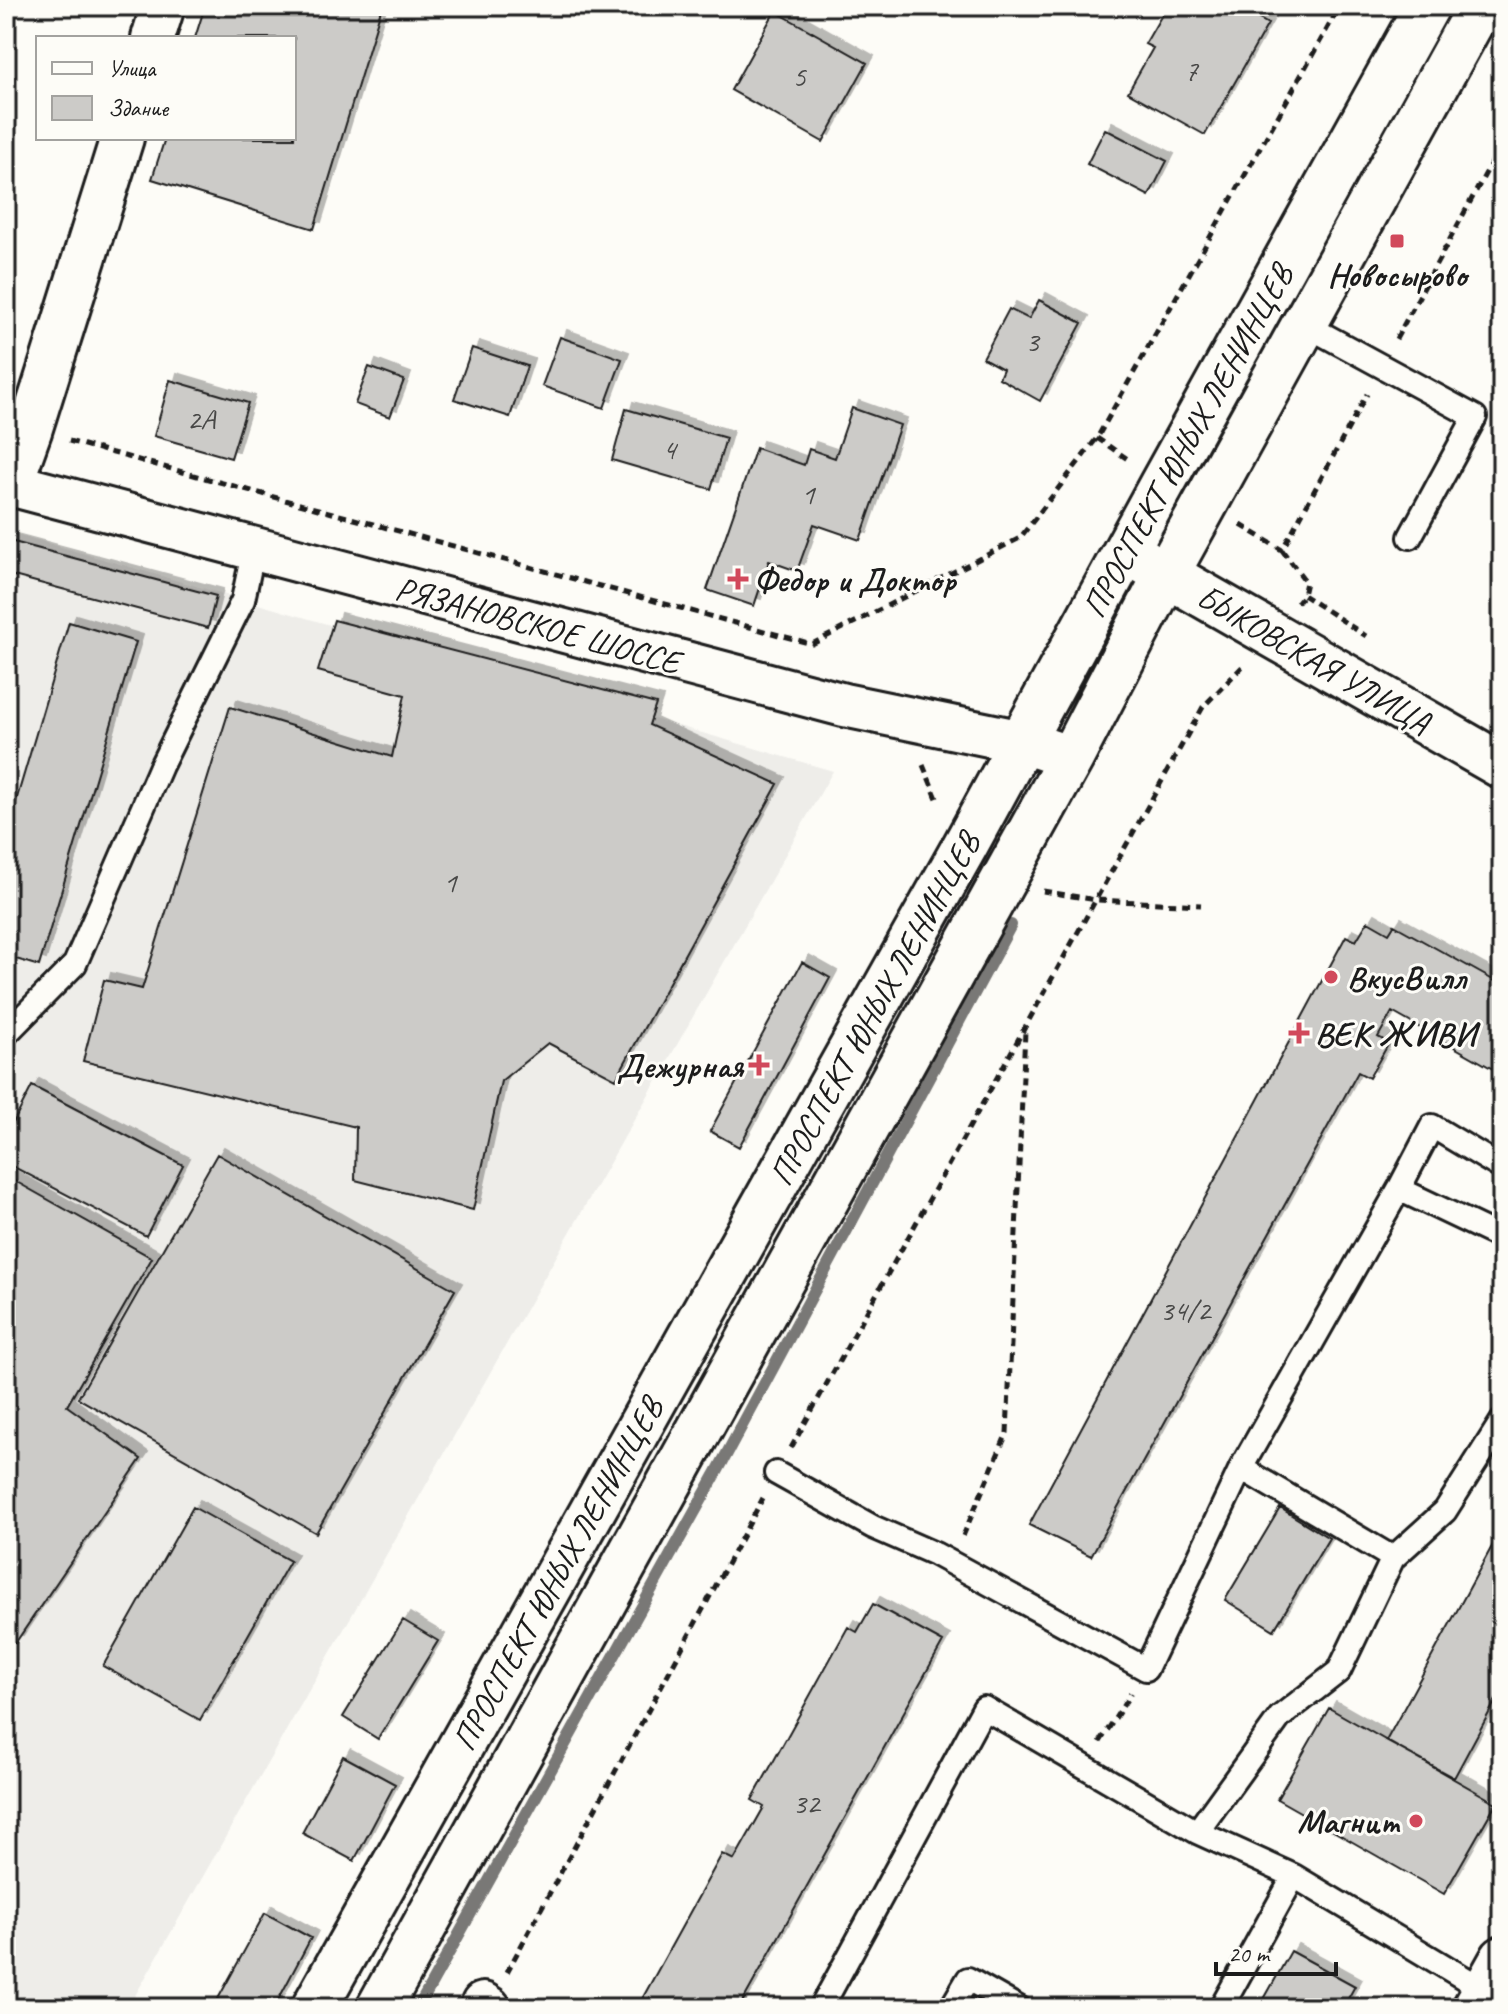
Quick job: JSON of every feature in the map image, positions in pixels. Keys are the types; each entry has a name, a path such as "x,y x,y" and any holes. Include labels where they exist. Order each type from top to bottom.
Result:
{"main road":[{"name":"ПРОСПЕКТ ЮНЫХ ЛЕНИНЦЕВ","path":"314,2008 1023,742 1427,6"},
{"name":"ПРОСПЕКТ ЮНЫХ ЛЕНИНЦЕВ","path":"379,2008 1071,758 1166,575 1480,6"},
{"name":"БЫКОВСКАЯ УЛИЦА","path":"1126,551 1502,766"}],"street":[{"path":"154,36 163,6"},
{"path":"8,484 30,431 121,140"},
{"name":"РЯЗАНОВСКОЕ ШОССЕ","path":"8,484 844,705 1023,742 1071,758"}],"lane":[{"path":"1304,324 1475,417 1410,537"},
{"path":"6,1034 75,964 168,752 243,600 254,548"},
{"path":"776,1473 873,1527 935,1554 1146,1669 1241,1468 1432,1126 1502,1168"},
{"path":"1399,1189 1502,1238"},
{"path":"1197,1832 1280,1717 1339,1671 1393,1558 1445,1511 1502,1421"},
{"path":"1241,1468 1393,1558"},
{"path":"821,2008 984,1708 1197,1832 1294,1876 1490,1989"},
{"path":"1221,2008 1294,1876"},
{"path":"951,2008 968,1979 1019,2008"}],"path":[{"path":"30,431 812,644 1020,538 1097,438 1340,6"},
{"path":"1282,550 1502,143"},
{"path":"1097,438 1162,484"},
{"path":"487,2007 776,1473 1203,707 1274,635 1303,595 1306,582 1282,550 1205,504"},
{"path":"922,764 939,798 940,835 965,846"},
{"path":"1008,871 1042,890 1096,900 1201,905"},
{"path":"961,1541 1007,1433 1025,1027"},
{"path":"1085,1766 1146,1669"}],"shaded area":[{"path":"6,531 833,771 128,2008 6,2008"}],"building":[{"path":"205,6 382,6 314,229 152,179 164,140 296,140 296,36 196,36"},
{"path":"1167,6 1236,6 1268,24 1205,135 1128,92 1153,48 1145,44"},
{"path":"775,11 867,63 823,142 731,90"},
{"path":"1105,129 1167,161 1149,196 1087,164"},
{"path":"1039,300 1082,323 1040,401 999,378 1003,369 983,358 1009,309 1029,319"},
{"path":"560,337 622,359 604,408 542,386"},
{"path":"472,348 527,366 510,417 454,399"},
{"path":"369,367 404,380 390,417 355,404"},
{"path":"170,380 248,403 231,458 154,436"},
{"path":"852,408 900,425 860,540 814,524 797,571 769,561 754,606 707,590 756,448 804,465 809,449 835,458"},
{"path":"626,409 726,438 711,489 612,460"},
{"path":"6,540 216,596 208,628 6,574"},
{"path":"334,620 656,704 649,725 778,784 616,1079 548,1043 501,1081 473,1210 355,1180 356,1127 83,1061 104,980 142,989 230,707 392,757 405,695 318,671"},
{"path":"69,622 136,642 39,966 6,956 6,835"},
{"path":"1368,921 1389,933 1394,925 1502,985 1502,1074 1392,1012 1378,1037 1389,1043 1369,1078 1358,1072 1091,1556 1029,1525 1346,936 1356,941"},
{"path":"802,962 830,978 739,1147 710,1131"},
{"path":"32,1086 183,1165 146,1236 6,1163 6,1137"},
{"path":"217,1154 455,1290 316,1533 78,1398"},
{"path":"6,1176 152,1258 67,1406 141,1459 16,1642 6,1639"},
{"path":"193,1507 290,1561 200,1720 103,1666"},
{"path":"1280,1508 1329,1538 1274,1630 1225,1600"},
{"path":"1502,1528 1502,1689 1454,1778 1386,1741"},
{"path":"873,1604 943,1642 739,2008 637,2008 722,1854 734,1860 764,1807 752,1800 848,1627 857,1632"},
{"path":"403,1620 438,1641 378,1739 343,1717"},
{"path":"1329,1708 1496,1803 1444,1894 1277,1799"},
{"path":"343,1756 395,1784 354,1861 302,1833"},
{"path":"265,1913 311,1938 274,2008 213,2008"},
{"path":"1291,1951 1355,1986 1344,2006 1349,2008 1259,2008"}],"waterway":[{"path":"418,2008 717,1472 1011,925"}],"place":[{"name":"Новосырово","path":"1397,241"},
{"name":"Федор и Доктор","path":"738,579"},
{"name":"ВкусВилл","path":"1331,977"},
{"name":"ВЕК ЖИВИ","path":"1299,1033"},
{"name":"Дежурная","path":"759,1065"},
{"name":"Магнит","path":"1416,1821"}]}
